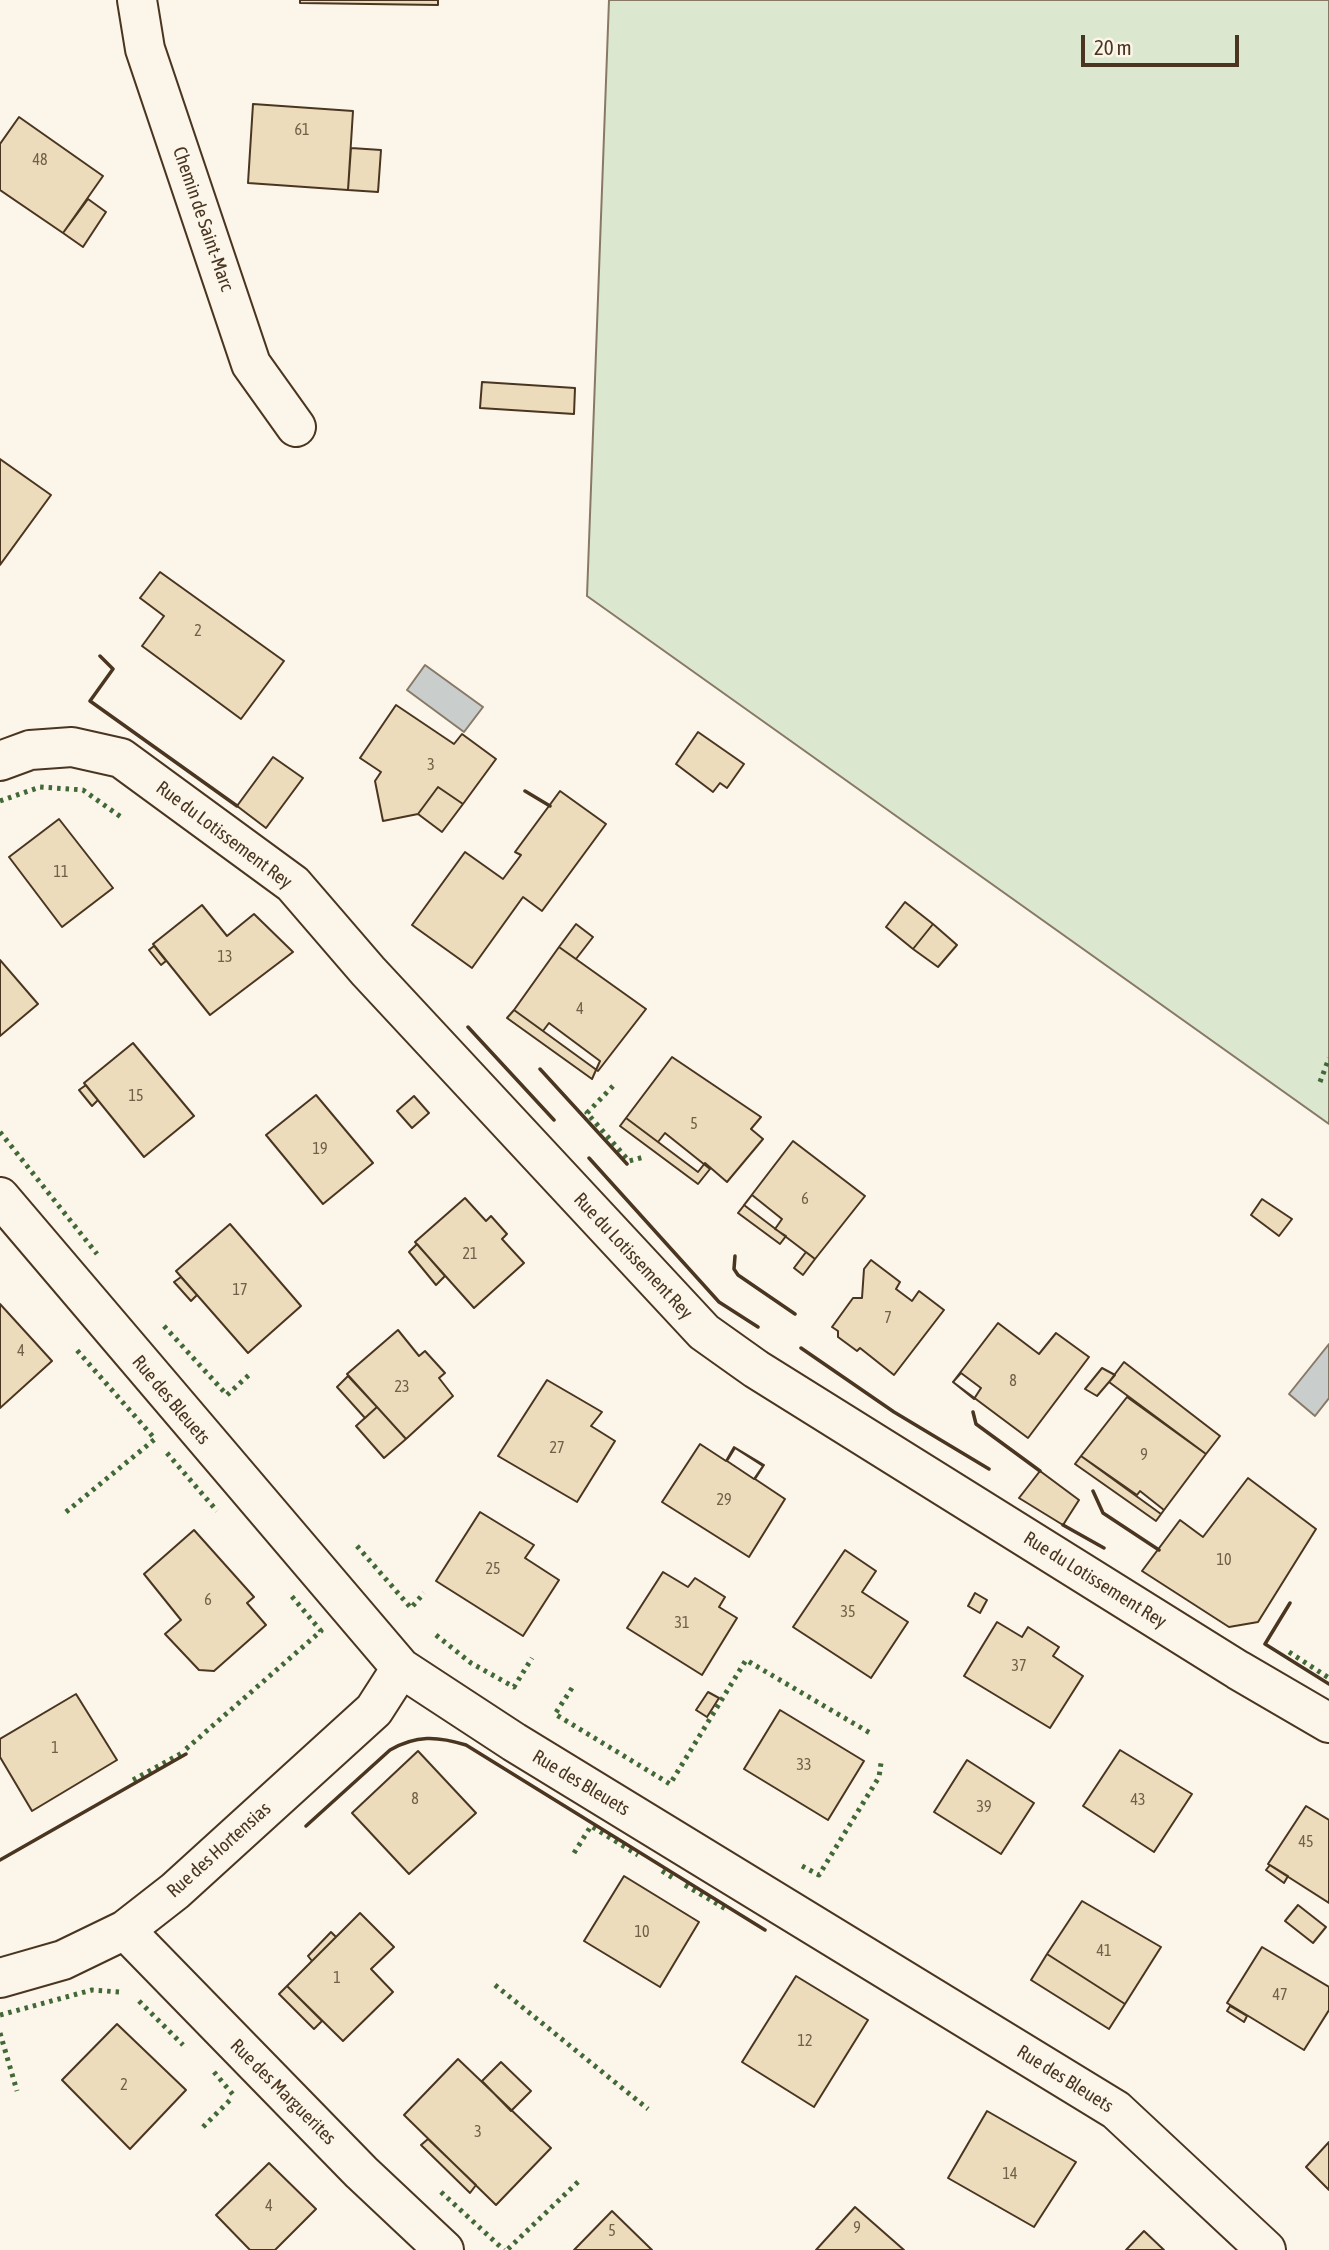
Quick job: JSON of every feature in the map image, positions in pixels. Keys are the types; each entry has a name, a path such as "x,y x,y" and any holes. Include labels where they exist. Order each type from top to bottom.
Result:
{"street":[{"name":"Chemin de Saint-Marc","path":"138,0 145,49 251,364 296,426"},
{"name":"Rue du Lotissement Rey","path":"0,761 30,750 72,747 121,758 293,884 368,971 704,1332 778,1383 1238,1670 1329,1723"},
{"name":"Rue des Bleuets","path":"0,1197 401,1668 514,1742 1116,2110 1266,2250"},
{"name":"Rue des Hortensias","path":"0,1978 63,1959 125,1930 175,1891 374,1710 401,1668"},
{"name":"Rue des Marguerites","path":"125,1930 362,2172 444,2250"}],"green space":[{"path":"609,0 1329,0 1329,1124 587,596"}],"shaded area":[{"path":"425,665 483,707 464,732 407,690"},
{"path":"1329,1344 1329,1398 1315,1416 1289,1394"}],"building":[{"path":"300,0 438,0 438,5 300,3"},
{"path":"253,104 353,111 348,190 248,183"},
{"path":"19,117 103,176 63,233 0,190 0,144"},
{"path":"351,148 381,150 378,192 348,190"},
{"path":"88,199 106,212 83,247 63,233"},
{"path":"482,382 575,388 574,414 480,408"},
{"path":"0,459 51,495 0,565"},
{"path":"160,572 284,661 241,719 142,646 164,616 140,598"},
{"path":"396,705 454,744 462,734 496,759 463,804 438,787 418,814 383,821 375,781 381,772 360,758"},
{"path":"698,732 744,764 727,788 720,783 713,792 676,764"},
{"path":"273,757 303,778 266,828 237,806"},
{"path":"438,787 463,804 442,832 418,814"},
{"path":"560,791 606,824 542,911 523,897 472,968 412,925 465,852 503,879 521,855 515,852"},
{"path":"59,819 113,888 62,927 9,857"},
{"path":"905,902 933,924 913,949 886,927"},
{"path":"202,905 227,936 254,914 293,952 210,1015 153,944"},
{"path":"576,924 593,937 576,959 559,947"},
{"path":"933,924 957,945 938,967 913,949"},
{"path":"154,946 166,961 161,965 149,950"},
{"path":"559,947 646,1009 598,1071 514,1010"},
{"path":"0,960 38,1004 0,1036"},
{"path":"514,1010 543,1031 549,1023 600,1061 592,1079 507,1018"},
{"path":"133,1043 194,1116 144,1157 84,1083"},
{"path":"672,1057 761,1117 751,1129 763,1139 727,1182 705,1163 698,1172 626,1118"},
{"path":"86,1085 98,1100 92,1106 79,1090"},
{"path":"316,1095 373,1163 323,1204 266,1135"},
{"path":"414,1096 429,1113 412,1128 397,1111"},
{"path":"626,1118 658,1142 665,1133 710,1169 698,1184 620,1126"},
{"path":"793,1141 865,1196 815,1259 744,1205"},
{"path":"752,1195 782,1219 775,1229 786,1236 780,1244 738,1213"},
{"path":"465,1198 486,1221 491,1216 507,1234 502,1239 524,1263 474,1308 415,1242"},
{"path":"1262,1199 1292,1219 1279,1236 1251,1215"},
{"path":"230,1224 301,1306 248,1353 176,1271"},
{"path":"417,1244 445,1276 436,1285 409,1252"},
{"path":"806,1252 815,1259 803,1275 794,1268"},
{"path":"871,1260 900,1282 896,1289 912,1301 919,1291 944,1310 894,1375 860,1348 857,1351 838,1337 838,1331 832,1327 853,1298 862,1298 864,1269"},
{"path":"181,1277 197,1295 191,1301 174,1282"},
{"path":"0,1304 52,1361 0,1408"},
{"path":"998,1323 1039,1354 1056,1333 1089,1357 1028,1438 953,1382"},
{"path":"398,1330 419,1356 425,1351 445,1373 439,1378 453,1396 406,1439 347,1374"},
{"path":"1124,1362 1220,1436 1206,1454 1109,1382"},
{"path":"1102,1368 1115,1375 1097,1396 1085,1389"},
{"path":"961,1373 981,1388 974,1399 953,1382"},
{"path":"348,1376 377,1407 365,1418 337,1387"},
{"path":"547,1380 602,1412 591,1426 615,1441 577,1502 498,1456"},
{"path":"1127,1397 1206,1454 1161,1514 1081,1456"},
{"path":"377,1407 406,1439 384,1458 356,1426"},
{"path":"700,1444 726,1461 734,1447 764,1465 755,1479 785,1499 749,1557 662,1502"},
{"path":"735,1448 763,1466 754,1479 727,1461"},
{"path":"1081,1456 1137,1495 1140,1491 1164,1510 1156,1521 1075,1464"},
{"path":"1040,1471 1079,1500 1063,1525 1019,1498"},
{"path":"1248,1478 1316,1529 1258,1622 1229,1627 1142,1571 1180,1520 1203,1537"},
{"path":"480,1512 534,1545 525,1558 559,1580 523,1636 436,1581"},
{"path":"194,1530 254,1597 247,1603 266,1625 214,1671 199,1670 165,1634 181,1620 144,1574"},
{"path":"845,1550 876,1571 862,1592 908,1622 871,1678 793,1627"},
{"path":"663,1572 688,1587 695,1578 725,1597 719,1607 737,1618 702,1675 627,1628"},
{"path":"975,1593 987,1600 980,1613 968,1606"},
{"path":"997,1622 1022,1637 1028,1627 1059,1647 1053,1656 1083,1676 1050,1728 964,1676"},
{"path":"708,1692 719,1698 707,1717 696,1710"},
{"path":"76,1694 117,1760 32,1811 0,1757 0,1739"},
{"path":"780,1710 864,1761 828,1820 744,1769"},
{"path":"1120,1750 1192,1794 1154,1852 1083,1806"},
{"path":"418,1751 476,1813 409,1874 352,1813"},
{"path":"967,1760 1034,1803 1001,1854 934,1812"},
{"path":"1306,1806 1329,1820 1329,1903 1268,1864"},
{"path":"1270,1865 1288,1876 1284,1883 1266,1870"},
{"path":"624,1876 699,1922 660,1987 584,1941"},
{"path":"1082,1901 1161,1947 1125,2004 1047,1954"},
{"path":"1298,1905 1326,1927 1313,1943 1285,1921"},
{"path":"360,1913 394,1947 371,1969 393,1992 343,2041 287,1986"},
{"path":"331,1932 336,1937 312,1961 308,1956"},
{"path":"1262,1947 1329,1987 1329,2010 1304,2050 1227,2003"},
{"path":"1047,1954 1125,2004 1109,2029 1031,1980"},
{"path":"796,1976 868,2020 814,2107 742,2062"},
{"path":"287,1986 322,2021 314,2029 279,1994"},
{"path":"1230,2006 1247,2016 1244,2022 1227,2011"},
{"path":"117,2024 186,2090 130,2149 62,2080"},
{"path":"458,2059 551,2148 496,2205 404,2115"},
{"path":"501,2062 531,2091 511,2111 482,2081"},
{"path":"987,2111 1076,2162 1034,2227 948,2178"},
{"path":"428,2139 476,2185 470,2193 421,2145"},
{"path":"1329,2142 1329,2190 1306,2167"},
{"path":"269,2163 316,2209 275,2250 250,2250 216,2215"},
{"path":"855,2207 904,2250 816,2250"},
{"path":"612,2211 652,2250 574,2250"},
{"path":"1144,2231 1164,2250 1126,2250"}],"hedge":[{"path":"0,801 40,787 83,790 121,817"},
{"path":"1320,1082 1329,1058"},
{"path":"613,1086 587,1113 629,1161 644,1157"},
{"path":"0,1132 97,1254"},
{"path":"164,1326 227,1395 250,1374"},
{"path":"66,1512 155,1439 75,1348"},
{"path":"167,1453 217,1511"},
{"path":"357,1546 411,1608 424,1593"},
{"path":"186,1749 321,1631 289,1593"},
{"path":"436,1635 471,1663 514,1687 532,1658"},
{"path":"1289,1652 1329,1678"},
{"path":"572,1688 555,1714 670,1784 746,1660 870,1733"},
{"path":"133,1780 182,1753"},
{"path":"802,1866 819,1875 879,1777 881,1763"},
{"path":"574,1853 591,1826 638,1855"},
{"path":"662,1871 673,1878"},
{"path":"685,1885 726,1909"},
{"path":"495,1985 648,2109"},
{"path":"0,2015 92,1990 119,1992"},
{"path":"139,2001 183,2045"},
{"path":"0,2033 17,2091"},
{"path":"214,2072 235,2097"},
{"path":"203,2127 232,2098"},
{"path":"508,2249 581,2179"},
{"path":"441,2192 504,2250"}],"wall":[{"path":"100,656 113,669 90,701 237,806"},
{"path":"525,791 550,806"},
{"path":"468,1027 554,1120"},
{"path":"540,1069 627,1164"},
{"path":"589,1158 719,1302 758,1327"},
{"path":"735,1256 734,1269 738,1275 795,1314"},
{"path":"801,1348 894,1412 989,1469"},
{"path":"973,1412 976,1424 1040,1471"},
{"path":"1093,1491 1103,1513 1159,1550"},
{"path":"1063,1525 1104,1548"},
{"path":"1290,1603 1265,1644 1329,1684"},
{"path":"306,1826 390,1750 418,1739 455,1742 466,1745 765,1930"},
{"path":"0,1860 186,1754"}]}
